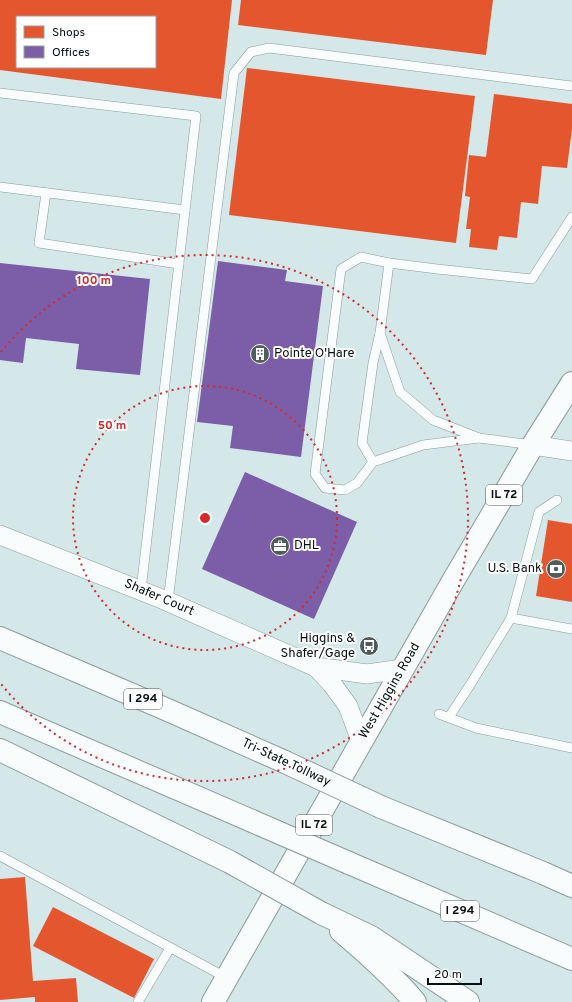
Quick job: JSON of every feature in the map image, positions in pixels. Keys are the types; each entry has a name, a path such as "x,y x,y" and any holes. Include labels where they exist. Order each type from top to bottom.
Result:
{"main road":[{"name":"West Higgins Road","path":"222,990 453,580 533,445 572,383"},
{"name":"Tri-State Tollway","path":"0,638 285,762 381,807 572,886"},
{"name":"I 294","path":"0,712 572,959"},
{"path":"0,750 230,862 321,913 371,937 468,1002"},
{"path":"543,873 572,877"},
{"path":"321,913 362,949 405,990 415,1002"}],"street":[{"path":"533,445 572,451"},
{"name":"Shafer Court","path":"0,535 168,601 316,667 367,674 402,669"},
{"name":"Shafer Court","path":"316,667 332,684 348,706 361,741"}],"lane":[{"path":"168,601 234,73 251,52 269,48 572,86"},
{"path":"0,93 196,116 141,590"},
{"path":"0,187 185,210"},
{"path":"46,193 39,243 179,264"},
{"path":"479,438 423,445 373,462 357,483 345,490 325,488 315,474 341,269 361,257 389,263 532,279 572,217"},
{"path":"373,462 362,443 373,362 380,333 389,263"},
{"path":"380,333 400,392 433,420 479,438 533,445"},
{"path":"449,717 510,618 539,512 557,500"},
{"path":"510,618 572,629"},
{"path":"439,714 476,728 572,748"},
{"path":"0,856 170,948 222,990"},
{"path":"138,1002 170,948"}],"building: Shops":[{"path":"0,0 232,0 221,99 0,70"},
{"path":"241,0 493,0 486,55 238,25"},
{"path":"247,68 475,96 456,243 229,215"},
{"path":"494,94 572,104 572,129 567,168 542,166 538,204 521,202 517,238 499,236 497,250 469,247 471,229 466,229 470,197 465,196 469,155 486,157"},
{"name":"U.S. Bank","path":"548,520 572,524 572,602 536,596"},
{"path":"25,877 33,981 76,978 78,1002 35,1002 35,997 0,1000 0,879"},
{"path":"53,907 154,959 134,998 33,946"}],"building: Offices":[{"name":"Pointe O'Hare","path":"218,261 287,270 285,281 323,286 301,457 230,448 233,426 197,422"},
{"path":"0,263 150,279 140,375 76,369 79,344 26,338 23,363 0,360"},
{"name":"DHL","path":"245,472 357,522 314,619 202,569"}],"place":[{"name":"Pointe O'Hare","path":"260,354"},
{"name":"DHL","path":"280,546"},
{"name":"U.S. Bank","path":"556,569"},
{"name":"Higgins & Shafer/Gage","path":"369,646"}]}
